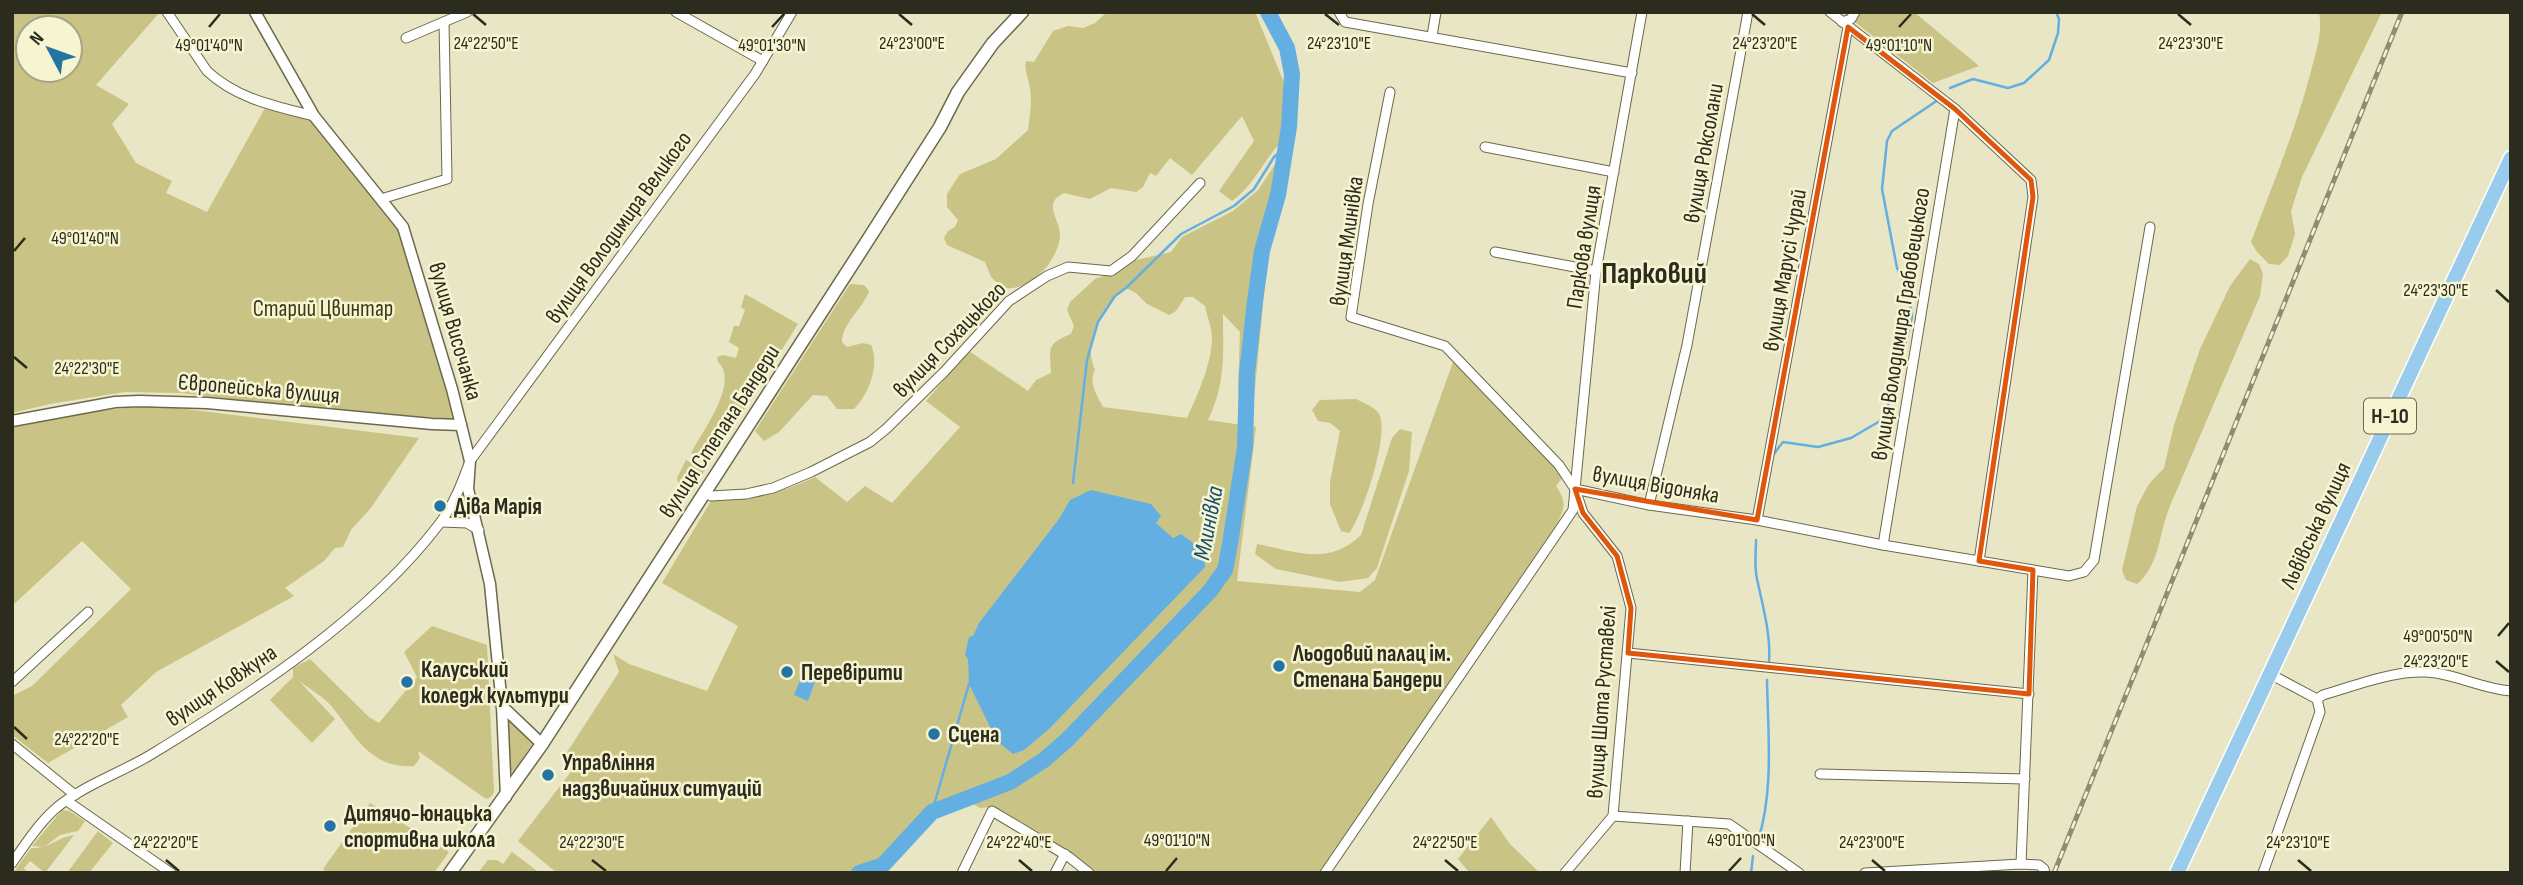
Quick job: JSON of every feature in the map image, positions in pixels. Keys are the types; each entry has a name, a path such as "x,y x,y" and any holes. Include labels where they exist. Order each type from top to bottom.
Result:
{"main road":[{"name":"вулиця Степана Бандери","path":"450,873 542,744 940,127 958,92 993,43 1022,12"},
{"name":"Львівська вулиця","path":"2178,873 2511,158"}],"street":[{"path":"167,12 207,71 214,77 239,94 314,116"},
{"name":"вулиця Височанка","path":"255,12 314,116 403,227 470,461 468,489 490,584 502,706 506,797"},
{"path":"406,38 467,12"},
{"path":"676,12 763,61"},
{"name":"вулиця Володимира Великого","path":"470,461 763,61 792,12"},
{"path":"1339,12 1345,22 1632,73"},
{"path":"1432,36 1436,12"},
{"name":"Паркова вулиця","path":"1576,489 1596,271 1642,12"},
{"name":"вулиця Роксолани","path":"1649,505 1687,345 1748,12"},
{"path":"1830,12 1955,109 2031,180 2033,197 1979,561"},
{"path":"1845,24 1855,12"},
{"path":"381,199 447,179 443,22"},
{"name":"вулиця Марусі Чурай","path":"1757,520 1845,24"},
{"name":"вулиця Млинівка","path":"1390,92 1368,204 1351,317 1445,346 1559,465 1576,489"},
{"name":"вулиця Володимира Грабовецького","path":"1883,545 1955,109"},
{"path":"1485,147 1614,172"},
{"name":"вулиця Сохацького","path":"705,492 711,496 746,494 772,488 870,442 936,380 1009,301 1047,276 1068,267 1111,271 1132,256 1200,183"},
{"name":"вулиця Відоняка","path":"1325,873 1558,534 1573,510 1576,489 1649,505 1757,520 1883,545 2069,576 2084,572 2094,560 2150,227"},
{"path":"1495,252 1596,271"},
{"name":"Європейська вулиця","path":"12,421 115,402 139,401 207,403 461,425"},
{"name":"вулиця Ковжуна","path":"12,863 36,830 71,798 149,756 277,671 362,606 400,570 441,522 459,490 470,461"},
{"name":"вулиця Шота Руставелі","path":"1565,873 1613,816 1631,608 1617,556 1583,513 1576,489"},
{"path":"441,522 467,523 479,530"},
{"path":"2021,864 2033,570"},
{"path":"12,682 88,612"},
{"path":"1628,653 2029,694"},
{"path":"2317,699 2410,673 2437,673 2492,690 2511,691"},
{"path":"2263,873 2320,712 2317,699 2270,674"},
{"path":"502,706 542,744"},
{"path":"12,744 71,798 171,873"},
{"path":"1821,774 2025,779"},
{"path":"962,873 992,811 1065,854 1088,873"},
{"path":"1613,816 1729,824 1799,873"},
{"path":"1685,873 1688,821"},
{"path":"1055,873 1065,854"},
{"path":"1865,873 2021,864 2039,865 2045,873"}],"highlighted area":[{"path":"1848,27 1955,109 2031,180 2033,197 1979,561 2033,570 2029,694 1628,653 1631,608 1617,556 1583,513 1575,489 1757,520"}],"green space":[{"name":"Старий Цвинтар","path":"12,12 160,12 96,85 129,104 112,124 136,163 172,181 166,193 207,212 265,108 314,116 403,227 461,425 180,393 125,392 12,413"},
{"path":"1107,12 1255,12 1285,85 1281,142 1246,188 1232,201 1219,191 1254,141 1242,116 1192,175 1170,158 1156,176 1150,173 1143,187 1136,192 1111,188 1090,199 1064,193 1053,205 1060,237 1054,256 1032,280 1013,288 1003,288 991,277 985,262 947,245 944,238 958,220 947,207 947,194 960,174 996,159 1028,130 1031,95 1026,61 1034,62 1053,31 1068,26 1083,28 1095,23"},
{"path":"1842,12 1914,12 1979,66 1933,83"},
{"path":"2319,12 2382,12 2302,177 2291,211 2295,234 2288,256 2280,265 2269,264 2251,242 2305,93 2318,42"},
{"path":"1280,157 1274,196 1259,242 1268,253 1254,398 1241,397 1238,388 1240,332 1223,314 1221,381 1208,420 1256,427 1237,581 1360,592 1375,580 1453,362 1556,465 1563,477 1556,486 1564,505 1556,525 1320,873 1094,873 1064,848 992,807 980,808 971,803 921,817 880,861 851,873 557,873 518,841 573,769 562,760 619,672 613,654 629,664 707,691 738,626 662,583 711,501 764,495 815,477 847,502 865,486 892,503 960,427 926,401 969,351 1028,391 1036,380 1051,373 1051,348 1057,341 1071,334 1074,326 1067,310 1070,302 1095,279 1132,261 1171,252 1182,237 1233,211 1258,190","holes":["1126,288 1147,304 1169,315 1176,311 1185,297 1193,297 1205,306 1211,331 1211,349 1203,379 1187,418 1103,407 1096,393 1092,380 1095,370 1091,345 1097,326 1107,308"]},
{"path":"2250,259 2259,264 2263,274 2260,296 2170,506 2155,558 2137,584 2126,580 2122,570 2137,506 2149,484 2164,468 2174,425 2200,349 2230,286"},
{"path":"850,284 864,285 869,291 845,329 842,342 847,347 863,343 871,345 874,370 864,395 854,409 837,409 827,396 813,395 779,432 764,441 755,431"},
{"path":"745,294 798,324 711,462 691,453 722,394 724,371 717,357 723,355 736,358 739,348 729,342 734,326 739,326 745,310 741,307"},
{"path":"1356,399 1379,414 1381,438 1368,492 1349,533 1341,531 1330,504 1330,482 1340,431 1330,423 1318,421 1312,410 1320,400"},
{"path":"161,406 419,438 370,509 351,530 343,547 335,548 324,561 285,588 294,596 156,672 121,705 128,717 48,763 12,735 12,696 32,686 131,589 82,541 12,606 12,427 86,413"},
{"path":"1400,429 1412,432 1409,471 1377,568 1368,578 1340,582 1276,569 1255,554 1257,544 1299,553 1325,554 1349,545 1361,535 1392,438"},
{"path":"686,460 705,470 690,495 685,496 680,490 677,478"},
{"path":"432,626 487,645 494,792 486,799 418,751 420,758 414,766 399,766 376,757 357,740 329,704 299,681 335,719 312,743 270,700 293,677 293,668 310,659 369,717 379,723 417,677 404,652"},
{"path":"507,718 533,738 533,743 513,772 510,771"},
{"path":"370,803 449,852 434,873 327,873 323,869"},
{"path":"62,810 69,811 85,821 78,831 60,835 44,847 32,846"},
{"path":"1491,817 1510,844 1540,873 1470,873 1458,859"},
{"path":"98,831 113,843 89,873 67,873"},
{"path":"74,835 45,873 30,861 24,868 27,873 13,873 31,848 43,847"},
{"path":"512,852 540,873 478,873 488,860 497,860 503,864"}],"water":[{"path":"1091,490 1151,504 1161,516 1156,523 1173,538 1181,534 1194,544 1201,551 1205,567 1050,728 1024,750 1013,754 997,741 969,684 968,659 965,655 969,637 973,636 979,623 1059,519 1070,500"},
{"path":"807,663 820,668 808,701 794,695"}],"waterway":[{"name":"Млинівка","path":"859,873 883,865 932,812 1010,782 1044,760 1068,739 1210,591 1225,570 1245,447 1247,373 1262,251 1278,195 1289,127 1292,74 1287,48 1268,12"},
{"path":"1950,88 1973,79 2008,88 2024,83 2049,60 2058,33 2059,19 2056,12"},
{"path":"1773,455 1783,442 1818,447 1851,438 1880,421 1892,397 1912,317 1909,294 1897,268 1882,189 1887,141 1892,131 1938,100"},
{"path":"1073,483 1087,360 1098,322 1115,296 1181,234 1234,206 1254,189 1274,157 1287,146"},
{"path":"1756,540 1756,570 1768,631 1769,663"},
{"path":"1758,841 1768,782 1767,680"},
{"path":"932,812 969,684"},
{"path":"1751,873 1753,856"}],"railway":[{"path":"2054,873 2402,12"}],"place":[{"name":"Діва Марія","path":"440,506"},
{"name":"Льодовий палац ім. Степана Бандери","path":"1279,666"},
{"name":"Перевірити","path":"787,672"},
{"name":"Калуський коледж культури","path":"407,682"},
{"name":"Сцена","path":"934,734"},
{"name":"Управління надзвичайних ситуацій","path":"548,775"},
{"name":"Дитячо-юнацька спортивна школа","path":"330,826"}],"district":[{"name":"Парковий","path":"1654,273"}]}
